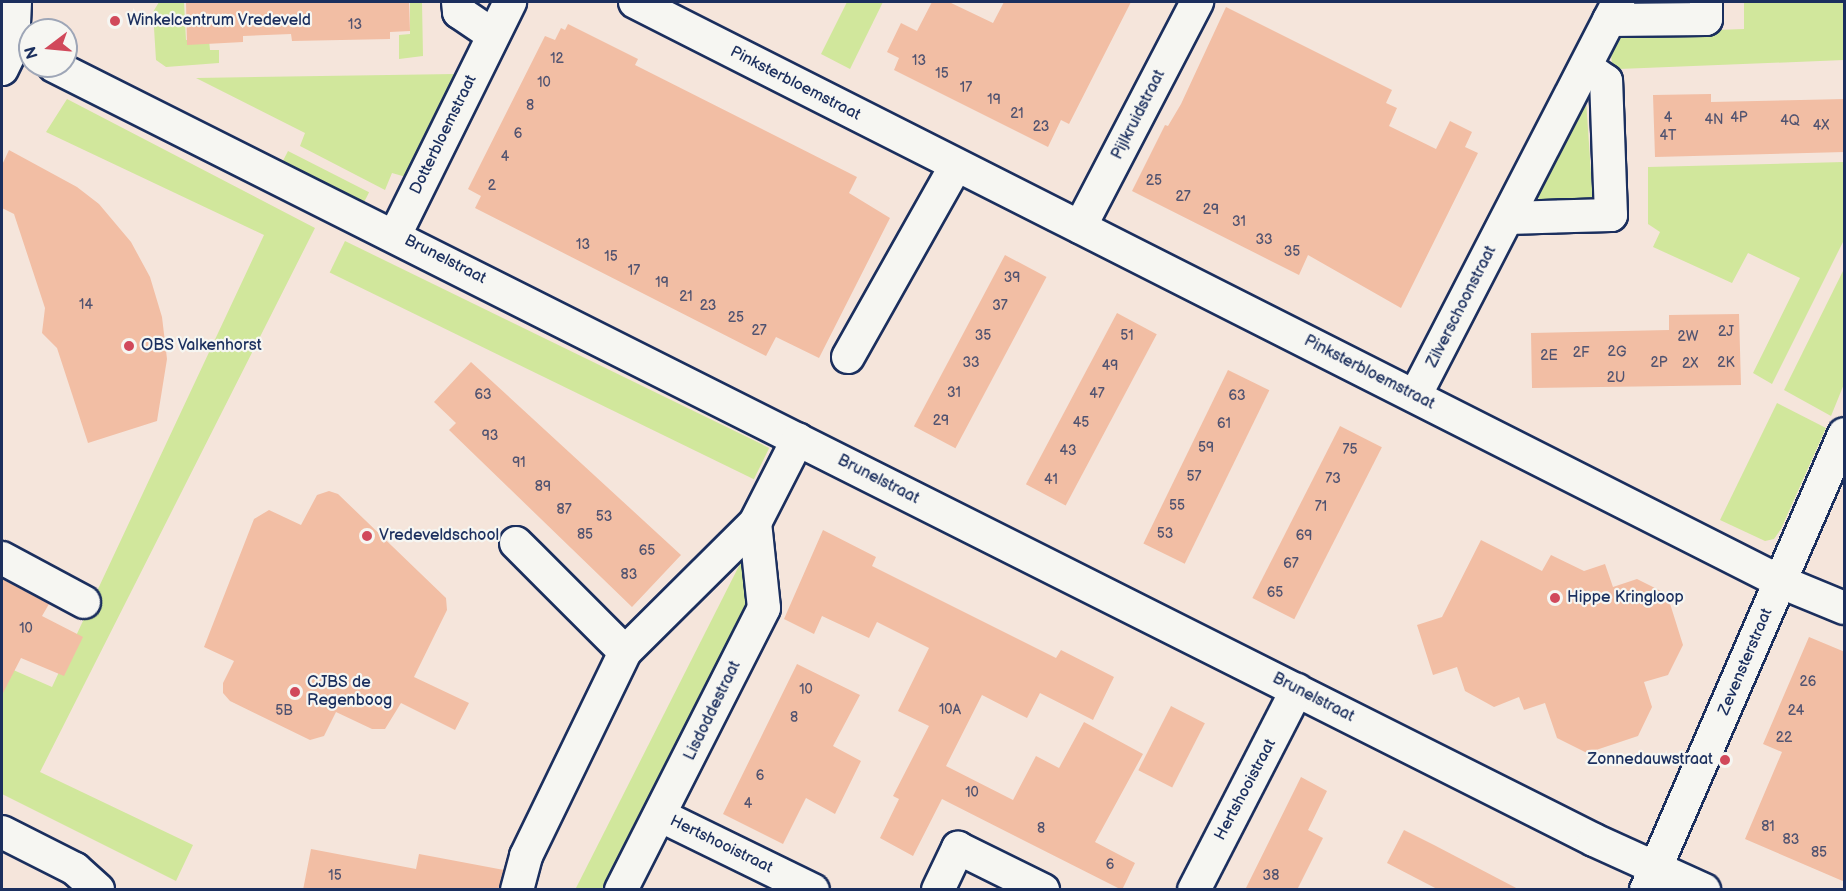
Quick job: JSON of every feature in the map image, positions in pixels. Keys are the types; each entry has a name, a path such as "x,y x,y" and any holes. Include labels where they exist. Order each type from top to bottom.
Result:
{"street":[{"path":"12,52 15,2"},
{"path":"458,2 459,12 493,35"},
{"name":"Dotterbloemstraat","path":"395,235 510,2"},
{"name":"Pinksterbloemstraat","path":"635,2 955,167 1080,227 1781,582"},
{"name":"Pijlkruidstraat","path":"1080,227 1197,2"},
{"name":"Zilverschoonstraat","path":"1415,396 1614,11 1706,19 1706,2"},
{"path":"1508,218 1611,215 1606,81 1586,67"},
{"name":"Brunelstraat","path":"78,78 395,235 1297,690 1650,879 1704,890"},
{"path":"848,357 955,167"},
{"name":"Zevensterstraat","path":"1650,879 1845,434"},
{"path":"517,890 526,856 625,652 755,523 798,439"},
{"name":"Lisdoddestraat","path":"621,890 661,816 764,608 755,523"},
{"path":"516,543 625,652"},
{"path":"2,558 84,602"},
{"path":"1781,582 1845,608"},
{"name":"Hertshooistraat","path":"1194,890 1297,690"},
{"name":"Hertshooistraat","path":"661,816 813,890"},
{"path":"2,832 75,869 98,890"},
{"path":"938,890 958,848 1044,890"}],"green space":[{"path":"159,2 184,2 186,40 209,40 210,50 219,50 219,63 166,67 156,60 153,12"},
{"path":"410,2 422,2 423,56 399,59 399,35 410,34"},
{"path":"847,2 883,2 850,69 821,54"},
{"path":"1744,2 1844,2 1844,60 1619,69 1612,64 1610,47 1619,36 1630,33 1744,29"},
{"path":"455,74 457,79 406,177 392,173 385,190 300,146 305,133 196,78"},
{"path":"67,99 315,228 40,772 193,845 176,881 2,794 2,665 52,687 264,235 46,132"},
{"path":"1586,100 1593,203 1543,204 1538,198 1539,189"},
{"path":"288,151 369,192 364,203 283,162"},
{"path":"1844,162 1844,240 1772,384 1753,373 1800,278 1748,253 1732,283 1653,247 1660,232 1648,224 1648,167"},
{"path":"345,241 769,448 754,479 330,272"},
{"path":"1844,269 1844,384 1831,416 1784,390"},
{"path":"1777,403 1826,428 1781,529 1774,539 1765,541 1720,520"},
{"path":"746,552 754,600 602,889 575,890"}],"building":[{"path":"186,2 409,2 410,31 390,32 390,39 292,41 291,34 243,36 243,42 187,45"},
{"path":"932,2 949,2 993,23 1004,2 1131,2 1069,124 1061,120 1048,147 894,70 899,58 887,52 901,23 917,31"},
{"path":"1226,7 1392,90 1386,103 1397,108 1389,126 1436,149 1450,121 1472,132 1465,147 1478,153 1401,308 1308,255 1299,275 1132,191 1165,125 1168,126 1181,104"},
{"path":"568,24 638,59 635,65 857,177 849,193 890,218 819,358 776,337 766,356 475,208 481,196 468,189 545,36 555,40 561,28 565,30"},
{"path":"1711,94 1711,102 1845,99 1845,152 1655,157 1653,95"},
{"path":"9,150 77,187 99,204 131,242 150,277 162,317 167,359 157,421 88,443 57,348 42,333 45,308 14,214 2,208 2,165"},
{"path":"1005,255 1046,277 955,448 914,426"},
{"path":"1117,313 1157,334 1066,505 1026,484"},
{"path":"1739,314 1741,385 1532,388 1531,333 1669,330 1669,315"},
{"path":"471,362 681,555 632,607 449,430 456,423 434,402"},
{"path":"1228,370 1269,390 1185,564 1143,543"},
{"path":"1340,426 1382,447 1294,619 1252,598"},
{"path":"329,491 338,494 446,598 447,610 414,677 469,703 455,730 401,703 385,729 372,729 336,712 324,736 310,740 230,701 223,693 223,683 234,661 204,647 254,519 269,510 301,525 317,495"},
{"path":"823,530 876,557 872,566 1056,658 1061,650 1114,677 1093,720 1040,693 1027,718 982,695 946,766 1013,800 1036,756 1059,768 1084,722 1143,754 1095,842 1135,863 1122,890 942,799 913,856 880,838 899,799 893,796 929,726 898,711 929,648 877,622 869,638 822,616 814,634 784,619"},
{"path":"1481,540 1542,571 1551,555 1584,571 1605,564 1613,587 1637,579 1667,594 1683,645 1668,675 1644,682 1652,707 1638,736 1587,753 1557,738 1545,703 1524,710 1519,697 1494,707 1465,691 1457,667 1433,675 1417,625 1442,617"},
{"path":"2,579 49,604 42,616 83,637 64,676 21,658 2,695"},
{"path":"1809,637 1845,652 1845,882 1745,839 1782,752 1763,744"},
{"path":"797,664 860,695 833,746 861,761 835,814 806,798 783,844 723,814"},
{"path":"1171,706 1205,723 1172,787 1138,770"},
{"path":"1301,777 1327,791 1308,830 1323,838 1297,890 1245,890"},
{"path":"1404,830 1520,890 1439,890 1387,863"},
{"path":"311,849 416,869 419,854 504,870 500,890 303,890"}],"place":[{"name":"Winkelcentrum Vredeveld","path":"115,21"},
{"name":"OBS Valkenhorst","path":"129,346"},
{"name":"Vredeveldschool","path":"367,536"},
{"name":"Hippe Kringloop","path":"1555,598"},
{"name":"CJBS de Regenboog","path":"295,692"},
{"name":"Zonnedauwstraat","path":"1725,760"}]}
